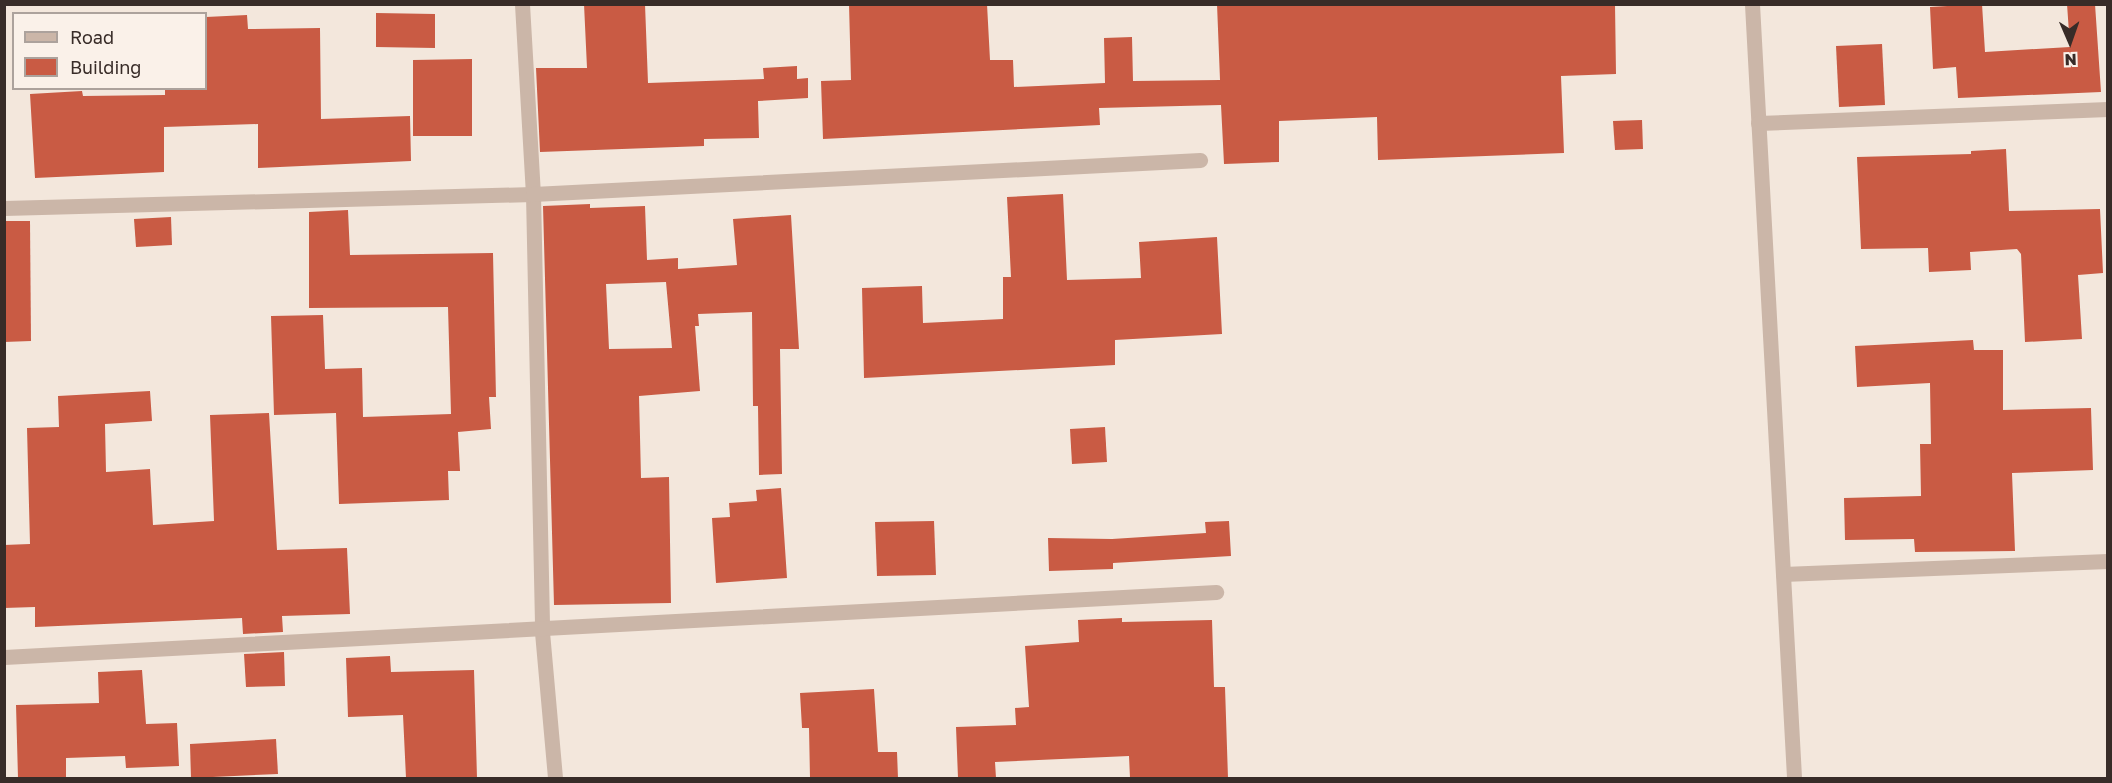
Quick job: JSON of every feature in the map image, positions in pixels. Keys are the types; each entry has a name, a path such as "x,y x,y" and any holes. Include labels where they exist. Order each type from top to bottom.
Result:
{"street":[{"path":"522,4 533,194 542,632 555,778"},
{"path":"1752,4 1794,778"},
{"path":"1758,123 2108,109"},
{"path":"4,208 533,194 1200,160"},
{"path":"1783,574 2108,561"},
{"path":"4,657 542,632 1216,592"}],"building":[{"path":"584,4 645,4 648,83 764,79 763,68 797,66 797,79 808,78 808,98 758,101 759,138 704,139 704,146 540,152 536,68 587,68"},
{"path":"849,4 987,4 990,60 1013,60 1014,87 1105,83 1104,38 1132,37 1133,81 1220,80 1217,4 1615,4 1616,74 1561,76 1564,153 1378,160 1377,117 1279,121 1279,162 1224,164 1221,105 1099,108 1100,125 823,139 821,81 851,80"},
{"path":"1982,4 1985,52 2070,47 2067,4 2095,4 2101,92 1958,98 1956,67 1933,69 1930,7"},
{"path":"376,13 435,14 435,48 376,47"},
{"path":"247,15 248,29 320,28 321,119 410,116 411,161 258,168 258,124 164,127 164,172 35,178 30,94 82,91 83,96 165,95 165,90 207,90 207,17"},
{"path":"1882,44 1885,105 1839,107 1836,46"},
{"path":"472,59 472,136 413,136 413,60"},
{"path":"1642,120 1643,149 1615,150 1613,121"},
{"path":"2006,149 2009,211 2100,209 2103,273 2078,275 2082,339 2025,342 2021,254 2017,249 1970,252 1971,270 1929,272 1928,248 1861,249 1857,157 1971,154 1971,151"},
{"path":"1063,194 1067,280 1141,278 1139,242 1217,237 1222,334 1115,340 1115,365 864,378 862,288 922,286 923,323 1003,319 1003,277 1011,277 1007,197"},
{"path":"590,204 590,208 645,206 647,260 678,258 678,269 737,265 733,219 791,215 799,349 780,349 782,474 759,475 758,406 753,406 752,312 698,314 699,326 695,326 700,391 639,396 641,478 669,477 671,603 554,605 543,206","holes":["666,282 672,348 609,349 606,284"]},
{"path":"348,210 350,255 493,253 496,397 489,397 491,429 458,432 460,471 448,471 449,500 339,504 336,413 274,415 271,316 323,315 325,369 362,368 363,417 451,414 448,307 309,308 309,212"},
{"path":"171,217 172,245 136,247 134,219"},
{"path":"4,221 30,221 31,341 4,342"},
{"path":"1973,340 1974,350 2003,350 2003,410 2091,408 2093,470 2012,473 2015,551 1915,552 1914,539 1845,540 1844,498 1921,496 1920,444 1931,444 1930,383 1857,387 1855,346"},
{"path":"150,391 152,421 105,424 106,472 150,469 153,525 214,521 210,415 269,413 277,550 347,548 350,614 282,616 283,632 243,634 242,618 35,627 35,607 4,608 4,545 30,544 27,428 59,427 58,396"},
{"path":"1105,427 1107,462 1072,464 1070,429"},
{"path":"781,488 787,578 716,583 712,518 730,517 729,503 757,501 756,490"},
{"path":"934,521 936,575 877,576 875,522"},
{"path":"1229,521 1231,556 1113,563 1113,569 1049,571 1048,538 1112,539 1206,533 1205,522"},
{"path":"1122,618 1122,622 1212,620 1214,687 1225,687 1228,778 1130,778 1129,756 995,762 996,778 958,778 956,727 1016,725 1015,708 1029,707 1025,646 1079,642 1078,620"},
{"path":"284,652 285,686 246,687 244,654"},
{"path":"390,656 391,672 474,670 477,778 406,778 403,715 348,717 346,658"},
{"path":"142,670 146,724 177,723 179,766 126,768 125,756 66,758 66,778 18,778 16,705 99,703 98,672"},
{"path":"874,689 878,752 897,752 898,778 810,778 809,728 802,728 800,693"},
{"path":"276,739 278,774 191,778 190,744"}]}
